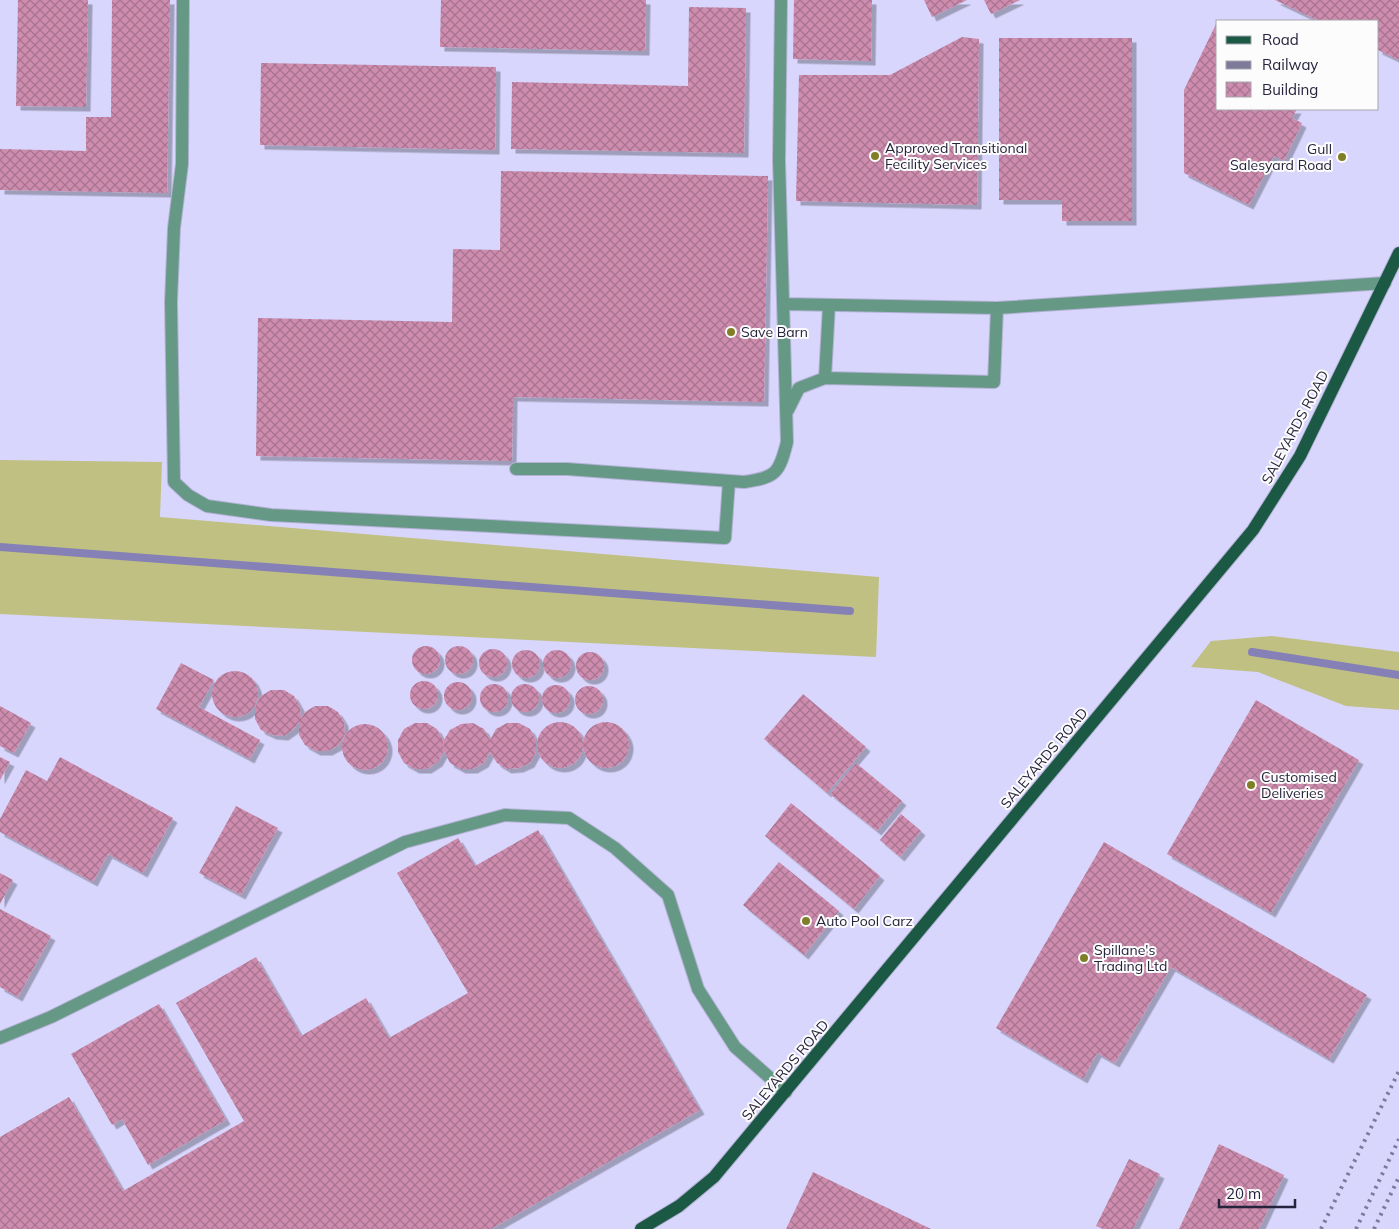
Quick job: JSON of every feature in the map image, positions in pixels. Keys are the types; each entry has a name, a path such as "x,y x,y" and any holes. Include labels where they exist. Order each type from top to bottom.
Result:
{"main road":[{"name":"SALEYARDS ROAD","path":"641,1229 679,1206 714,1177 1253,530 1300,456 1399,253"}],"lane":[{"path":"183,0 182,164 174,228 171,302 174,482 188,495 207,506 271,515 725,538 729,481"},
{"path":"516,469 567,470 744,482 766,478 782,464 788,442 779,160 781,0"},
{"path":"784,304 998,308 1384,283"},
{"path":"825,378 829,305"},
{"path":"786,412 800,388 825,378 994,382 998,308"},
{"path":"0,1038 51,1017 405,842 505,815 569,818 615,848 668,895 698,989 735,1047 786,1092"}],"green space":[{"path":"0,460 162,462 160,517 879,577 876,657 0,614"},
{"path":"1272,636 1399,652 1399,710 1346,706 1258,672 1191,667 1211,641"}],"building":[{"path":"18,0 88,0 86,107 16,106"},
{"path":"112,0 170,0 167,193 0,190 0,149 86,151 86,117 111,117"},
{"path":"441,0 646,0 645,51 440,47"},
{"path":"794,0 872,0 871,61 793,59"},
{"path":"924,0 967,0 932,17"},
{"path":"984,0 1020,0 991,14"},
{"path":"1275,0 1399,0 1399,60 1379,50 1379,20 1317,20"},
{"path":"689,7 746,8 744,153 511,149 512,82 688,86"},
{"path":"1216,24 1216,110 1296,110 1292,118 1302,123 1284,161 1274,156 1249,205 1184,173 1184,90"},
{"path":"962,37 979,39 977,205 796,201 799,75 890,75"},
{"path":"999,38 1132,38 1132,221 1062,221 1062,200 999,200"},
{"path":"261,63 496,67 495,150 260,145"},
{"path":"501,171 768,176 764,402 513,397 512,461 256,456 258,318 452,322 453,249 500,250"},
{"path":"426,646 436,650 440,660 436,670 426,674 416,670 412,660 416,650"},
{"path":"459,646 469,650 473,660 469,670 459,674 449,670 445,660 449,650"},
{"path":"493,649 503,653 507,663 503,673 493,677 483,673 479,663 483,653"},
{"path":"526,650 536,654 540,664 536,674 526,678 516,674 512,664 516,654"},
{"path":"557,650 567,654 571,664 567,674 557,678 547,674 543,664 547,654"},
{"path":"590,652 600,656 604,666 600,676 590,680 580,676 576,666 580,656"},
{"path":"181,663 214,680 199,707 260,740 250,759 156,709"},
{"path":"231,671 239,671 248,675 254,681 258,694 254,707 248,713 239,717 231,717 222,713 216,707 212,698 212,690 216,681 222,675"},
{"path":"424,681 434,685 438,695 434,705 424,709 414,705 410,695 414,685"},
{"path":"458,682 468,686 472,696 468,706 458,710 448,706 444,696 448,686"},
{"path":"494,684 504,688 508,698 504,708 494,712 484,708 480,698 484,688"},
{"path":"525,684 535,688 539,698 535,708 525,712 515,708 511,698 515,688"},
{"path":"556,685 566,689 570,699 566,709 556,713 546,709 542,699 546,689"},
{"path":"589,686 599,690 603,700 599,710 589,714 579,710 575,700 579,690"},
{"path":"271,690 284,690 294,696 300,707 301,719 305,712 315,706 328,706 338,712 344,722 345,734 339,745 328,751 316,751 305,745 299,735 299,722 294,729 284,736 272,735 261,730 255,719 255,707 261,696"},
{"path":"803,694 866,747 827,793 764,739"},
{"path":"1256,700 1359,760 1271,913 1167,854"},
{"path":"0,706 31,723 14,753 0,746"},
{"path":"556,722 564,722 573,726 579,732 583,745 579,758 573,764 564,768 556,768 547,764 541,758 537,749 537,741 541,732 547,726"},
{"path":"602,722 610,722 619,726 625,732 629,745 625,758 619,764 610,768 602,768 593,764 587,758 583,749 583,741 587,732 593,726"},
{"path":"415,723 427,723 437,729 443,740 444,750 444,740 450,730 461,724 473,723 484,729 490,740 496,729 507,723 519,723 530,729 536,740 536,752 530,763 519,768 507,769 497,763 490,752 484,763 473,769 461,769 450,763 444,751 438,762 427,769 415,769 404,763 398,752 398,740 404,729"},
{"path":"361,724 369,724 378,728 384,734 388,747 384,760 378,766 369,770 361,770 352,766 346,760 342,751 342,743 346,734 352,728"},
{"path":"0,757 10,762 0,780"},
{"path":"60,757 173,818 143,873 108,854 93,882 0,832 0,819 26,770 47,781"},
{"path":"856,763 902,801 877,831 830,794"},
{"path":"791,803 880,876 854,909 765,836"},
{"path":"236,806 278,828 241,895 199,873"},
{"path":"901,814 921,831 900,857 880,840"},
{"path":"538,830 700,1110 491,1229 0,1229 0,1137 69,1097 123,1191 244,1121 176,1003 256,957 301,1036 366,998 389,1038 468,993 397,873 458,838 475,866"},
{"path":"1104,842 1367,995 1329,1059 1171,967 1115,1063 1097,1053 1083,1079 996,1028"},
{"path":"779,862 839,911 804,955 743,905"},
{"path":"0,873 13,880 0,904"},
{"path":"0,909 51,936 18,997 0,987"},
{"path":"159,1004 226,1120 148,1165 122,1119 112,1125 71,1054"},
{"path":"1219,1144 1284,1175 1259,1229 1179,1229"},
{"path":"1129,1159 1160,1174 1133,1229 1103,1229 1096,1226"},
{"path":"813,1172 931,1229 786,1229"}],"waterway":[{"path":"0,547 850,611"},
{"path":"1252,652 1399,675"}],"railway":[{"path":"1321,1229 1399,1071"},
{"path":"1356,1229 1399,1139"},
{"path":"1374,1229 1399,1177"}],"place":[{"name":"Approved Transitional Fecility Services","path":"875,156"},
{"name":"Gull Salesyard Road","path":"1342,157"},
{"name":"Save Barn","path":"731,332"},
{"name":"Customised Deliveries","path":"1251,785"},
{"name":"Auto Pool Carz","path":"806,921"},
{"name":"Spillane's Trading Ltd","path":"1084,958"}]}
